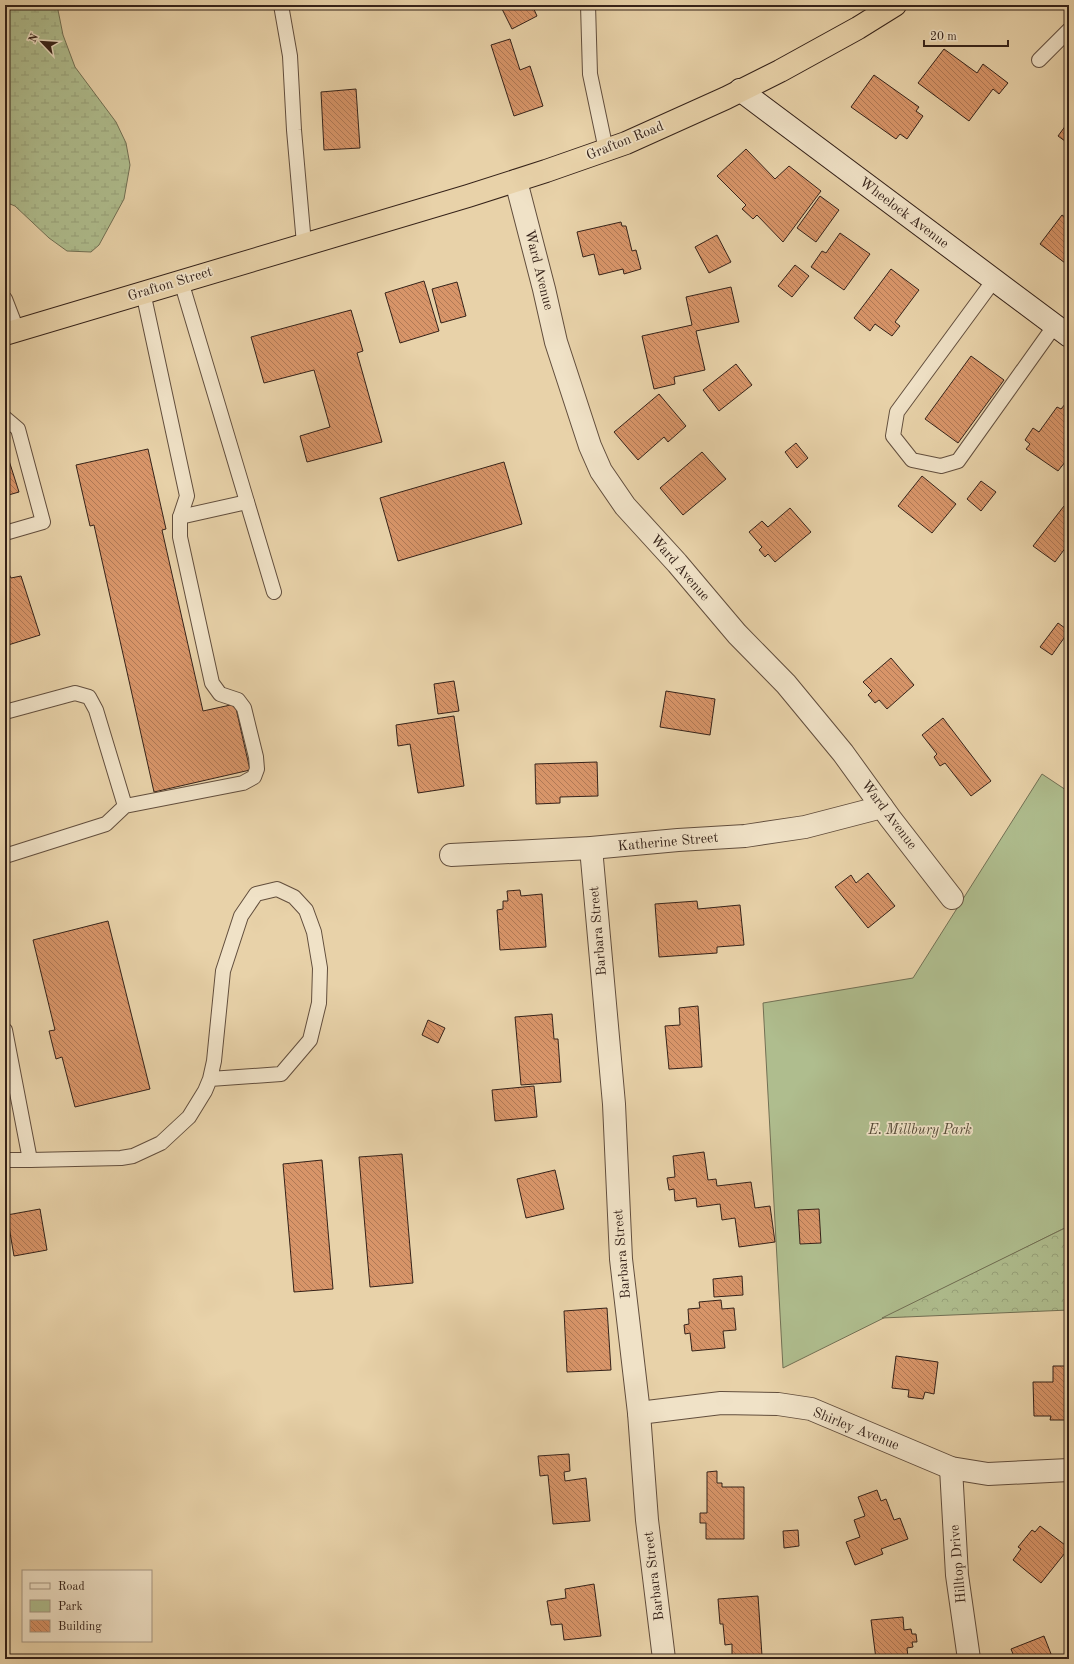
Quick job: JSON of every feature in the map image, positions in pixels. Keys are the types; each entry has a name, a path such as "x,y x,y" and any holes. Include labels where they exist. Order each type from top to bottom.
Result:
{"highway":[{"name":"Grafton Road","path":"336,235 516,180 626,143 740,90 811,54 895,5"},
{"name":"Grafton Street","path":"11,332 336,235"}],"street":[{"name":"Wheelock Avenue","path":"740,90 1062,331"},
{"name":"Ward Avenue","path":"516,180 556,342 590,446 601,471 625,506 737,634 786,684 843,753 882,807 952,898"},
{"name":"Katherine Street","path":"451,855 591,848 678,840 745,836 805,827 882,807"},
{"name":"Barbara Street","path":"591,848 614,1104 621,1259 639,1413 647,1520 664,1659"},
{"name":"Shirley Avenue","path":"639,1413 721,1403 778,1404 811,1409 951,1468 988,1474 1069,1470"},
{"name":"Hilltop Drive","path":"951,1468 957,1575 970,1659"}],"lane":[{"path":"281,5 290,56 294,130 304,244"},
{"path":"588,5 590,74 606,150"},
{"path":"1039,60 1069,30"},
{"path":"994,280 897,412 893,436 912,460 941,466 958,461 1062,331"},
{"path":"181,281 274,592"},
{"path":"5,856 106,824 125,806 243,783 254,777 257,769 256,757 244,708 238,700 220,694 212,683 180,537 180,517 188,496 143,292"},
{"path":"5,299 11,332"},
{"path":"5,418 18,429 44,522 5,532"},
{"path":"180,517 247,502"},
{"path":"5,712 75,693 89,697 96,710 125,806"},
{"path":"5,1160 121,1158 133,1156 145,1152 160,1143 189,1117 210,1079 214,1061 223,971 241,916 256,894 277,889 294,897 306,910 314,932 320,968 319,1003 310,1040 281,1074 210,1079"},
{"path":"5,1030 30,1160"}],"green space":[{"path":"5,5 57,5 63,35 75,67 116,122 126,143 130,165 124,199 99,245 91,252 67,251 49,238 15,206 5,202"},
{"name":"E. Millbury Park","path":"1042,774 1069,792 1069,1226 783,1368 763,1003 913,978"},
{"path":"1069,1226 1069,1310 882,1318"}],"building":[{"path":"500,5 532,5 537,16 512,29"},
{"path":"510,39 520,70 530,66 543,106 514,116 491,45"},
{"path":"944,49 977,73 983,64 1008,83 999,94 993,89 969,121 918,83"},
{"path":"874,75 919,107 916,111 923,116 907,139 900,134 896,139 851,107"},
{"path":"356,89 360,148 324,150 321,92"},
{"path":"1069,121 1069,144 1058,136"},
{"path":"746,149 775,179 789,166 821,191 783,242 757,215 753,219 742,209 746,205 717,176"},
{"path":"820,196 839,210 816,242 797,228"},
{"path":"1062,215 1069,220 1069,266 1040,244"},
{"path":"621,222 622,226 626,226 632,251 636,250 641,269 624,274 623,269 599,275 594,254 583,257 577,232"},
{"path":"840,233 870,254 844,290 811,267 822,251 826,253"},
{"path":"717,235 731,262 709,273 695,247"},
{"path":"795,265 809,276 792,297 778,286"},
{"path":"891,269 919,290 895,322 900,326 892,336 875,324 870,331 854,318"},
{"path":"424,281 439,331 400,343 385,293"},
{"path":"457,282 466,316 441,323 432,289"},
{"path":"731,287 739,322 696,331 705,370 674,377 675,384 654,389 642,336 692,325 686,297"},
{"path":"351,310 363,351 357,353 382,442 307,462 300,436 330,427 314,370 264,383 251,337"},
{"path":"971,356 1004,380 958,443 925,419"},
{"path":"736,364 752,385 719,411 703,390"},
{"path":"659,394 686,426 668,442 664,437 638,460 614,432"},
{"path":"1066,403 1069,405 1069,457 1058,471 1026,449 1030,444 1025,440 1033,428 1039,432 1057,407 1061,409"},
{"path":"796,443 808,458 797,468 785,452"},
{"path":"5,448 19,492 5,496"},
{"path":"148,449 166,529 162,530 203,711 235,704 250,770 154,792 94,525 90,526 76,465"},
{"path":"702,452 726,479 683,515 660,488"},
{"path":"504,462 522,524 398,561 380,498"},
{"path":"922,476 956,504 932,533 898,506"},
{"path":"981,481 996,492 981,511 967,499"},
{"path":"1064,506 1069,510 1069,543 1055,562 1033,546"},
{"path":"790,508 811,532 775,562 768,554 765,557 759,550 762,547 749,532 762,521 768,527"},
{"path":"9,574 11,578 21,576 40,635 5,646 5,575"},
{"path":"1058,623 1069,631 1052,655 1040,647"},
{"path":"891,658 914,685 887,709 879,700 875,703 868,695 872,691 863,682"},
{"path":"454,681 459,711 438,714 434,684"},
{"path":"666,691 715,699 710,735 660,727"},
{"path":"454,716 464,786 418,793 410,744 398,746 396,725"},
{"path":"943,718 991,781 971,796 945,763 940,766 934,757 937,754 922,735"},
{"path":"597,762 598,796 560,797 560,803 536,804 535,764"},
{"path":"868,873 895,906 868,928 835,887 851,875 856,883"},
{"path":"520,890 521,896 542,894 546,947 500,950 497,910 503,909 503,901 508,901 507,891"},
{"path":"697,901 698,909 740,905 744,945 717,947 717,953 659,957 655,904"},
{"path":"108,921 150,1089 75,1107 62,1057 56,1059 49,1031 55,1030 33,940"},
{"path":"698,1006 702,1067 669,1069 665,1026 680,1025 679,1008"},
{"path":"552,1014 554,1039 558,1039 561,1082 521,1085 515,1017"},
{"path":"428,1020 445,1028 438,1043 422,1035"},
{"path":"534,1086 537,1117 495,1121 492,1090"},
{"path":"704,1152 708,1180 716,1179 717,1186 751,1182 755,1208 770,1206 775,1242 739,1247 735,1218 722,1220 720,1204 697,1207 696,1198 675,1201 674,1189 669,1190 667,1178 675,1177 673,1156"},
{"path":"402,1154 413,1283 370,1287 359,1157"},
{"path":"322,1160 333,1289 294,1292 283,1164"},
{"path":"555,1170 564,1209 526,1218 517,1179"},
{"path":"40,1209 47,1250 14,1256 7,1215"},
{"path":"819,1209 821,1243 800,1244 798,1210"},
{"path":"742,1276 743,1295 714,1297 713,1279"},
{"path":"721,1300 722,1309 734,1308 736,1330 723,1331 725,1348 692,1351 690,1333 685,1334 684,1325 689,1324 688,1309 700,1308 699,1302"},
{"path":"607,1308 611,1370 567,1372 564,1311"},
{"path":"896,1356 938,1362 934,1394 925,1392 923,1399 908,1397 909,1390 892,1388"},
{"path":"1053,1366 1069,1366 1069,1413 1067,1413 1067,1420 1050,1420 1051,1416 1034,1416 1033,1382 1053,1382"},
{"path":"569,1454 570,1471 564,1472 565,1481 586,1478 590,1521 553,1524 548,1475 540,1476 538,1456"},
{"path":"717,1471 717,1483 722,1483 722,1487 744,1487 744,1539 706,1539 706,1523 700,1523 700,1513 707,1513 707,1472"},
{"path":"877,1490 881,1501 886,1499 894,1520 900,1518 908,1539 881,1549 883,1554 855,1565 846,1542 860,1537 854,1520 865,1516 858,1497"},
{"path":"1040,1526 1069,1548 1041,1583 1013,1560 1021,1549 1018,1547 1032,1530 1035,1532"},
{"path":"798,1530 799,1546 784,1548 783,1531"},
{"path":"594,1584 601,1636 564,1640 562,1624 551,1625 547,1601 566,1598 565,1589"},
{"path":"758,1596 762,1656 732,1658 732,1644 725,1645 723,1624 720,1624 718,1599"},
{"path":"903,1617 904,1630 911,1629 912,1634 916,1634 917,1642 912,1642 913,1647 907,1648 908,1657 876,1659 871,1620"},
{"path":"1044,1636 1053,1659 1015,1659 1011,1649"}]}
